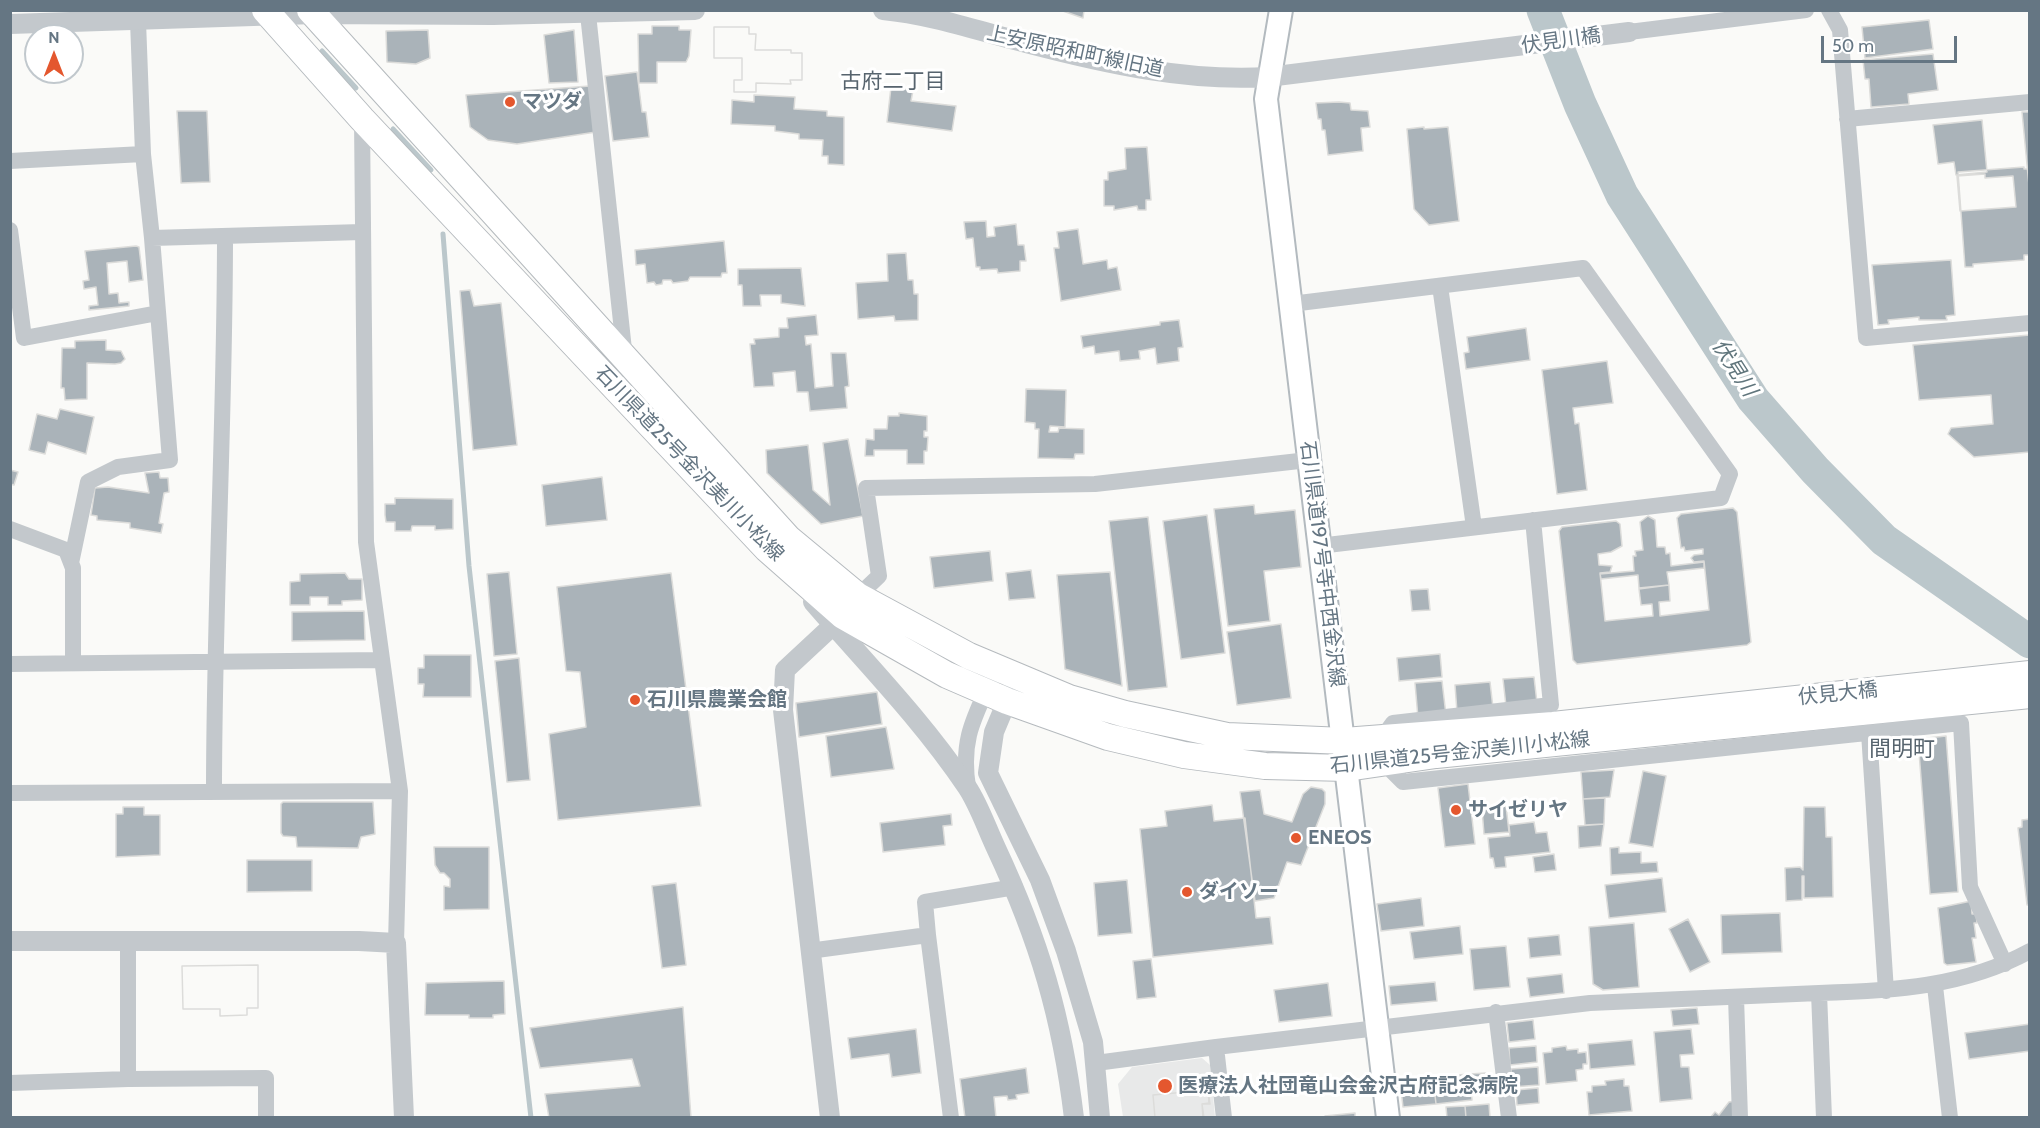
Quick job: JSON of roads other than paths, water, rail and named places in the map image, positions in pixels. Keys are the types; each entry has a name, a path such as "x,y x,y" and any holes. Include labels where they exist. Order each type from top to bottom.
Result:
{"main road":[{"name":"石川県道197号寺中西金沢線","path":"1281,10 1266,99 1388,1118"},
{"name":"石川県道25号金沢美川小松線","path":"267,13 362,119 766,549 845,613 947,675 997,697 1108,737 1184,755 1265,766 1347,768 1647,724"},
{"name":"石川県道25号金沢美川小松線","path":"312,13 788,538 845,613 1125,714 1227,736 1344,741 1553,725 1647,724"},
{"name":"伏見大橋","path":"1647,724 2030,674"},
{"name":"伏見大橋","path":"1647,724 2030,695"}],"street":[{"path":"10,24 138,21 267,13 588,14 695,10"},
{"name":"上安原昭和町線旧道","path":"884,10 915,13 1032,45 1154,70 1224,80 1268,77 1493,50"},
{"path":"1629,32 1806,10"},
{"path":"1829,10 1840,30 1866,338 2030,323"},
{"path":"588,14 625,360"},
{"path":"73,663 71,563 88,482 118,467 170,460 143,153 138,21"},
{"name":"伏見川橋","path":"1493,50 1629,32"},
{"path":"1847,119 2030,102"},
{"path":"362,119 366,542 400,791 396,943 404,1118"},
{"path":"10,161 143,153"},
{"path":"10,230 24,338 158,313"},
{"path":"152,238 362,232"},
{"path":"214,792 214,662 225,374 225,236"},
{"path":"1291,304 1583,268 1730,474 1721,498 1319,546"},
{"path":"1440,286 1474,527"},
{"path":"830,1118 783,710 785,670 845,613 879,576 866,488 1095,484 1308,460"},
{"path":"1382,738 1393,723 1551,705 1533,520"},
{"path":"10,529 66,550 71,563"},
{"path":"845,613 874,668 968,788 1014,887 1046,969 1067,1053 1074,1118"},
{"path":"10,664 382,660"},
{"path":"968,788 964,760 967,737 997,697 1007,673"},
{"path":"997,697 988,773 1040,880 1066,951 1093,1042 1100,1118"},
{"path":"1384,763 1403,782 1961,723 1971,887 2005,964"},
{"path":"1869,733 1886,991"},
{"path":"10,793 400,791"},
{"path":"951,1118 925,902 1014,887"},
{"path":"809,951 928,935"},
{"path":"10,941 359,941 396,943"},
{"path":"128,941 128,1079"},
{"path":"1096,1063 1378,1029 1496,1012 1590,1003 1886,991 1935,986 2005,964 2030,951"},
{"path":"1935,986 1950,1118"},
{"path":"1819,993 1824,1118"},
{"path":"1736,997 1740,1118"},
{"path":"1496,1012 1509,1118"},
{"path":"1216,1047 1224,1118"},
{"path":"10,1083 266,1078 266,1118"}],"waterway":[{"name":"伏見川","path":"1543,10 1580,104 1622,195 1753,399 1815,470 1884,540 2030,642"},
{"path":"322,51 356,88"},
{"path":"393,129 431,170"},
{"path":"443,234 469,566 531,1118"}],"place":[{"name":"マツダ","path":"510,102"},
{"name":"石川県農業会館","path":"635,700"},
{"name":"サイゼリヤ","path":"1456,810"},
{"name":"ENEOS","path":"1296,838"},
{"name":"ダイソー","path":"1187,892"},
{"name":"医療法人社団竜山会金沢古府記念病院","path":"1165,1086"}],"district":[{"name":"古府二丁目","path":"893,82"},
{"name":"間明町","path":"1902,750"}]}
